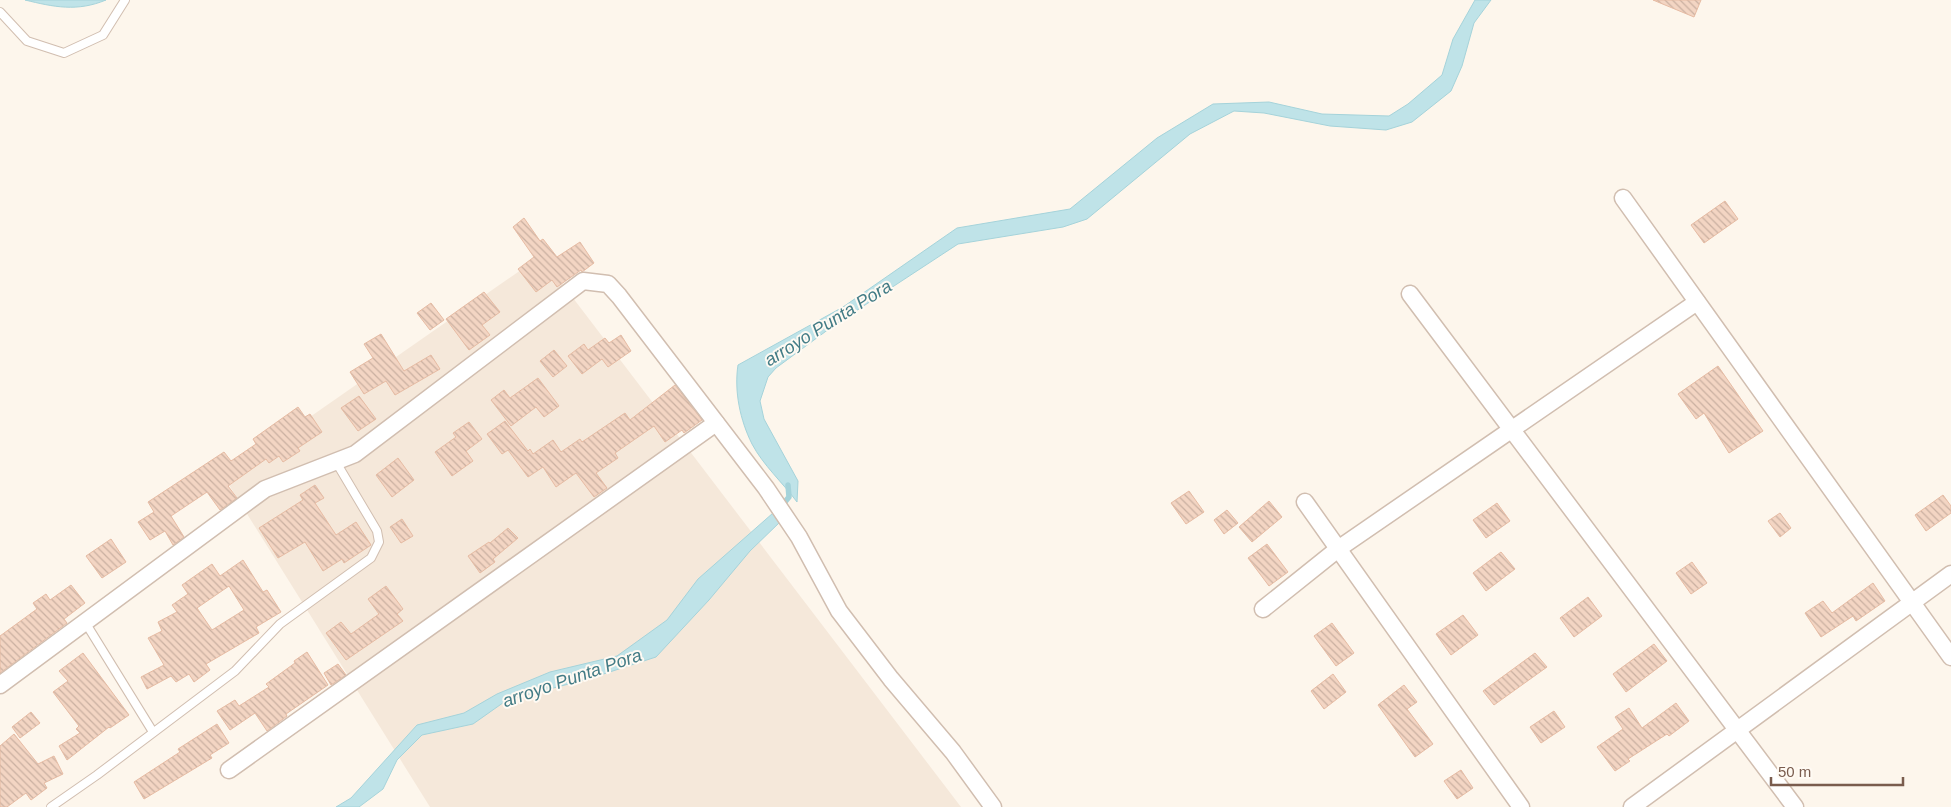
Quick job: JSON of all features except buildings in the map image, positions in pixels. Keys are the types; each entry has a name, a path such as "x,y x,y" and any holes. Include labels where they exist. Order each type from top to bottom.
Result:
{"street":[{"path":"1623,198 1951,656"},
{"path":"0,685 265,489 355,454 583,281 608,284 766,488 799,537 839,612 953,752 993,807"},
{"path":"1410,294 1795,807"},
{"path":"1263,609 1338,549 1697,302"},
{"path":"229,770 716,423"},
{"path":"1305,502 1521,807"},
{"path":"1632,807 1951,574"}],"lane":[{"path":"0,12 27,41 64,53 103,35 125,0"},
{"path":"51,807 235,671 280,624 371,558 379,542 377,531 336,462"},
{"path":"84,622 153,732"}],"shaded area":[{"path":"541,256 961,807 430,807 224,477"}],"water":[{"path":"25,0 106,0 85,6 66,7"},
{"path":"1475,0 1491,0 1474,23 1462,66 1451,91 1412,122 1386,130 1330,126 1264,113 1234,111 1190,134 1087,219 1063,227 958,244 833,326 776,368 768,377 760,401 764,419 798,481 797,502 767,467 752,444 739,405 738,365 843,307 957,228 1070,209 1157,138 1213,104 1269,102 1322,114 1389,116 1408,104 1442,75 1453,39"},
{"path":"773,513 780,522 750,551 709,600 656,657 588,679 507,700 473,724 422,735 397,760 383,789 359,807 336,807 351,798 417,725 464,713 497,694 550,672 617,656 667,620 698,579"}],"waterway":[{"name":"arroyo Punta Pora","path":"780,508 789,497 788,485"}]}
